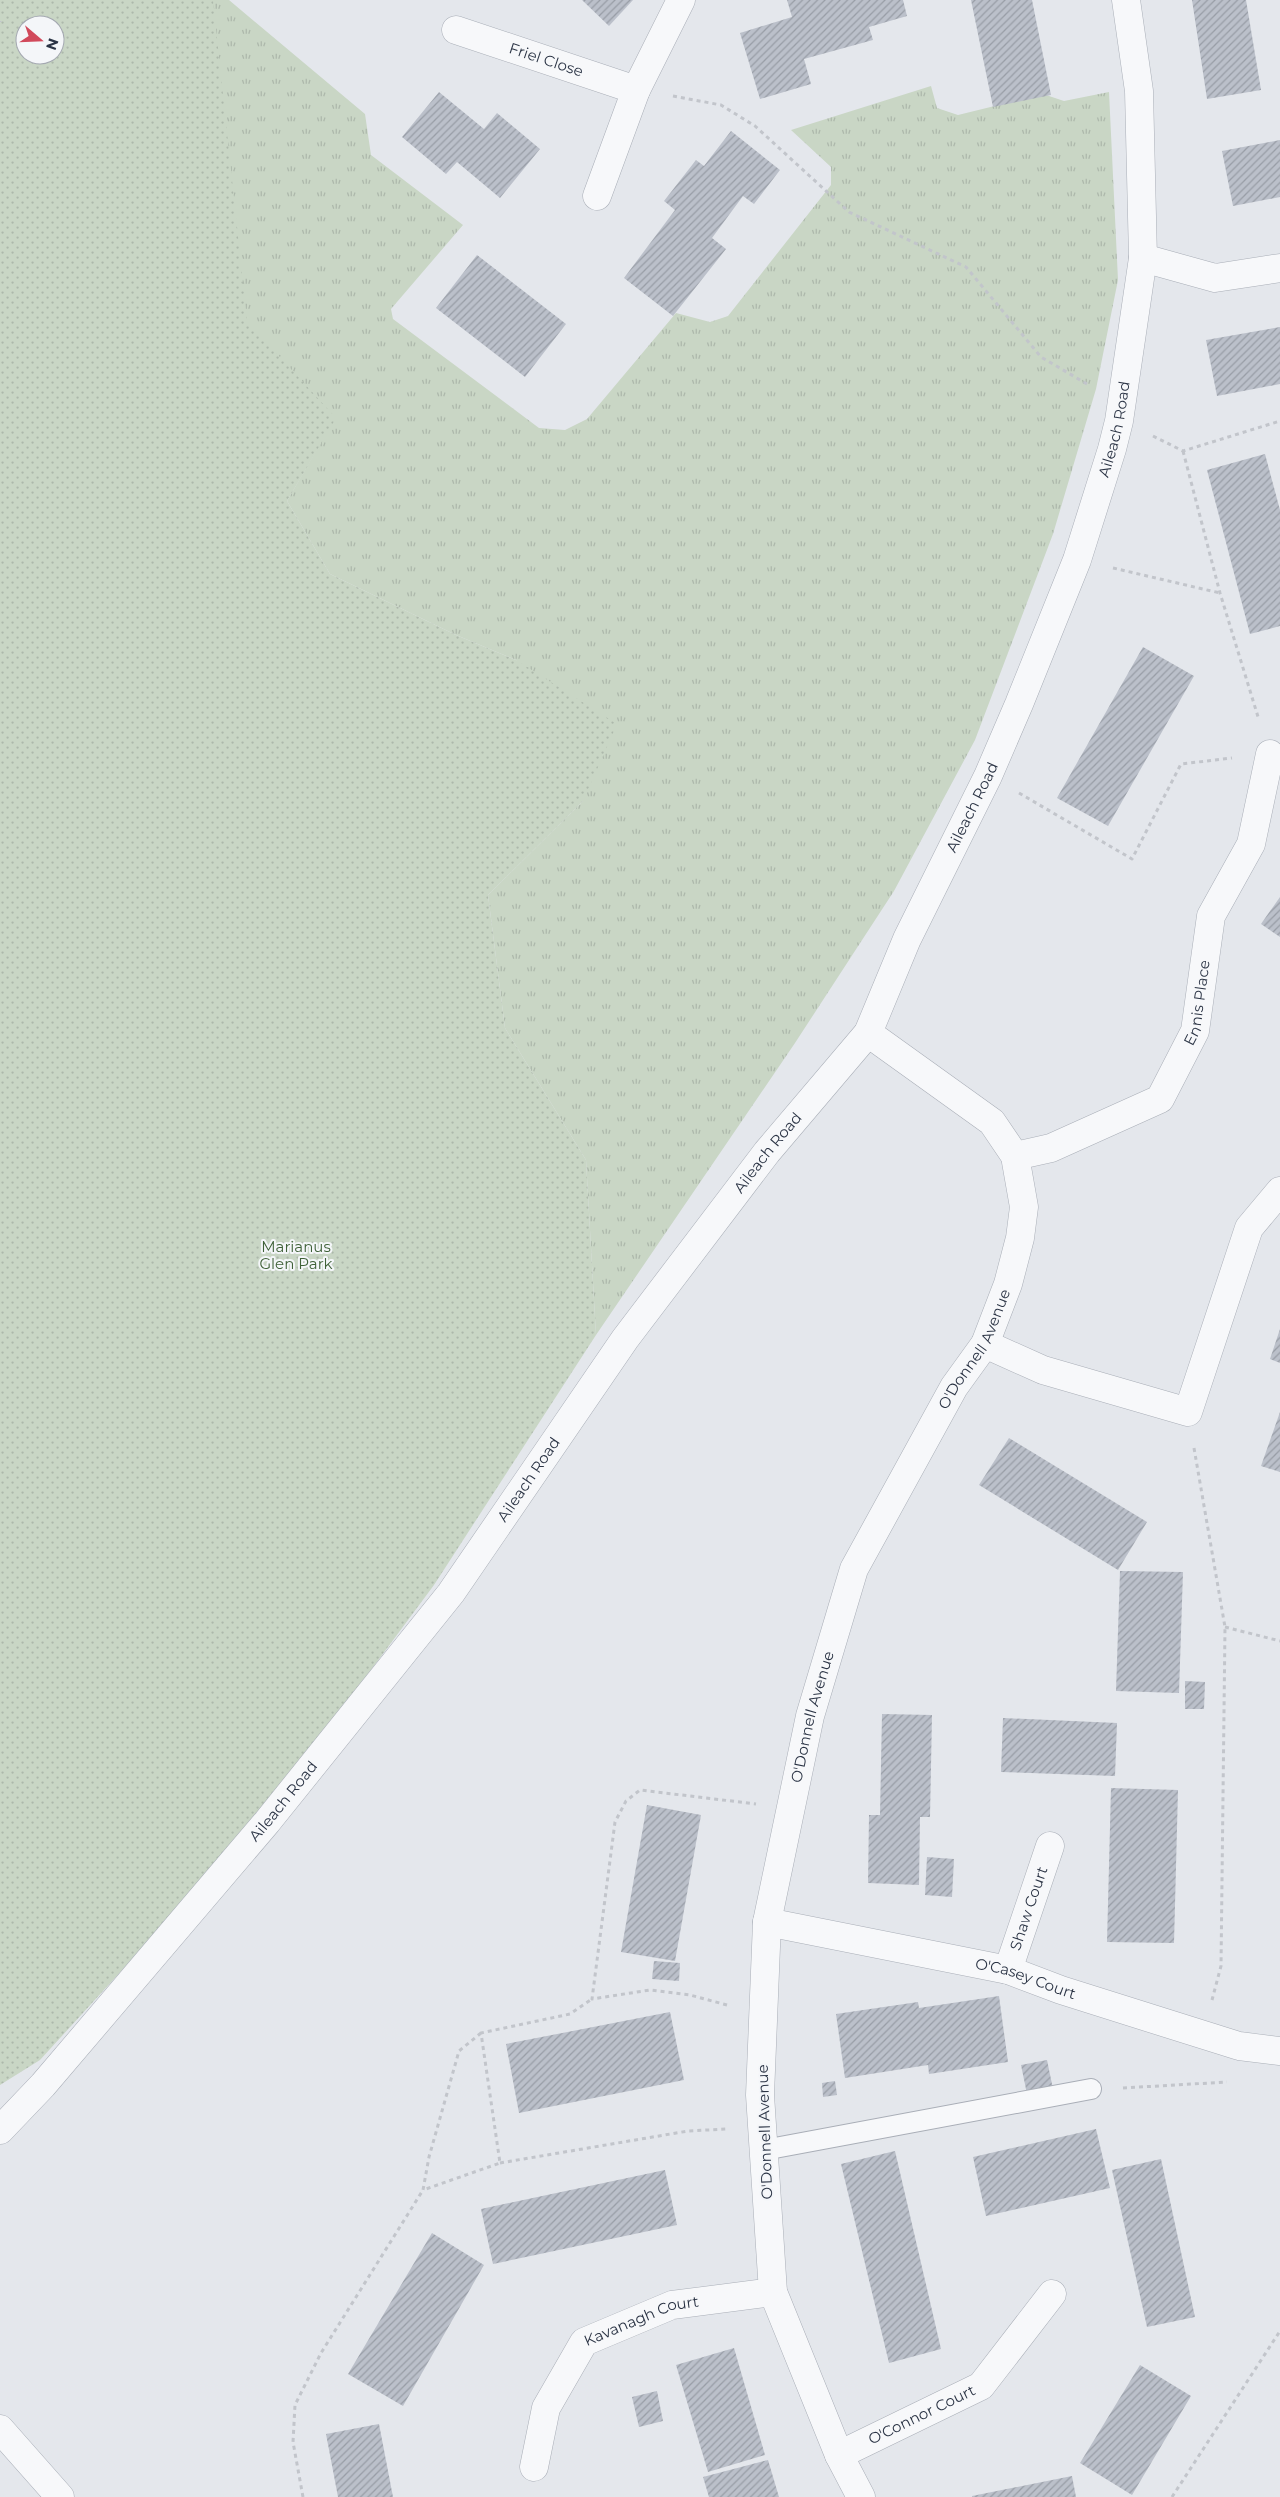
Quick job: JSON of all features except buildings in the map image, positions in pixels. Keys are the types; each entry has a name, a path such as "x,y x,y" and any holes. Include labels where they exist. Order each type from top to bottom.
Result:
{"street":[{"path":"597,196 636,90 681,0"},
{"name":"Aileach Road","path":"0,2130 44,2085 267,1822 451,1593 625,1339 768,1152 868,1033 906,939 988,776 1077,560 1120,413 1142,258 1139,91 1126,0"},
{"name":"Friel Close","path":"456,30 636,90"},
{"path":"1142,258 1214,278 1280,268"},
{"name":"Ennis Place","path":"1015,1156 1051,1148 1160,1099 1196,1031 1211,916 1251,844 1270,754"},
{"name":"O'Donnell Avenue","path":"861,2497 839,2455 773,2292 760,2095 767,1922 810,1716 854,1569 954,1387 985,1344 1008,1284 1020,1238 1024,1207 1015,1156 992,1122 868,1033"},
{"path":"985,1344 1043,1370 1188,1412 1249,1228 1280,1191"},
{"name":"Shaw Court","path":"1008,1970 1050,1846"},
{"name":"O'Casey Court","path":"767,1922 1008,1970 1061,1990 1239,2046 1280,2051"},
{"name":"Kavanagh Court","path":"534,2467 546,2408 584,2342 672,2305 773,2292"},
{"name":"O'Connor Court","path":"839,2455 981,2386 1052,2294"},
{"path":"0,2429 60,2497"}],"lane":[{"path":"763,2138 1091,2090"}],"path":[{"path":"636,90 692,98 720,106 755,126 849,212 966,267 1041,357 1120,413 1183,451 1220,593 1270,754 1181,764 1132,859 988,776"},
{"path":"1183,451 1280,421"},
{"path":"1077,560 1220,593"},
{"path":"1188,1412 1225,1626 1221,1966 1203,2035"},
{"path":"1225,1626 1280,1641"},
{"path":"592,1999 615,1822 626,1801 640,1790 791,1809"},
{"path":"303,2497 293,2442 295,2405 321,2353 423,2190 429,2158 460,2051 481,2033 570,2014 592,1999 650,1990 690,1994 763,2015"},
{"path":"481,2033 500,2163"},
{"path":"1091,2090 1230,2082"},
{"path":"423,2190 500,2163 688,2131 763,2138"},
{"path":"1172,2497 1280,2331"}],"green space":[{"path":"0,0 229,0 365,114 371,155 463,225 391,309 393,319 539,428 565,430 587,419 676,313 710,322 728,316 831,185 831,167 791,130 931,86 937,108 958,115 1043,94 1064,101 1109,92 1118,280 1096,389 1053,534 975,740 894,891 795,1043 596,1335 586,1160 505,1028 488,895 583,801 516,660 456,635 330,574 287,501 335,418 206,458 29,65 65,65 65,15 15,15 15,33"},
{"name":"Marianus Glen Park","path":"0,0 213,0 247,321 336,418 287,501 330,574 456,635 516,660 617,724 583,801 488,895 505,1028 586,1160 596,1335 434,1585 261,1818 40,2060 0,2085"}]}
